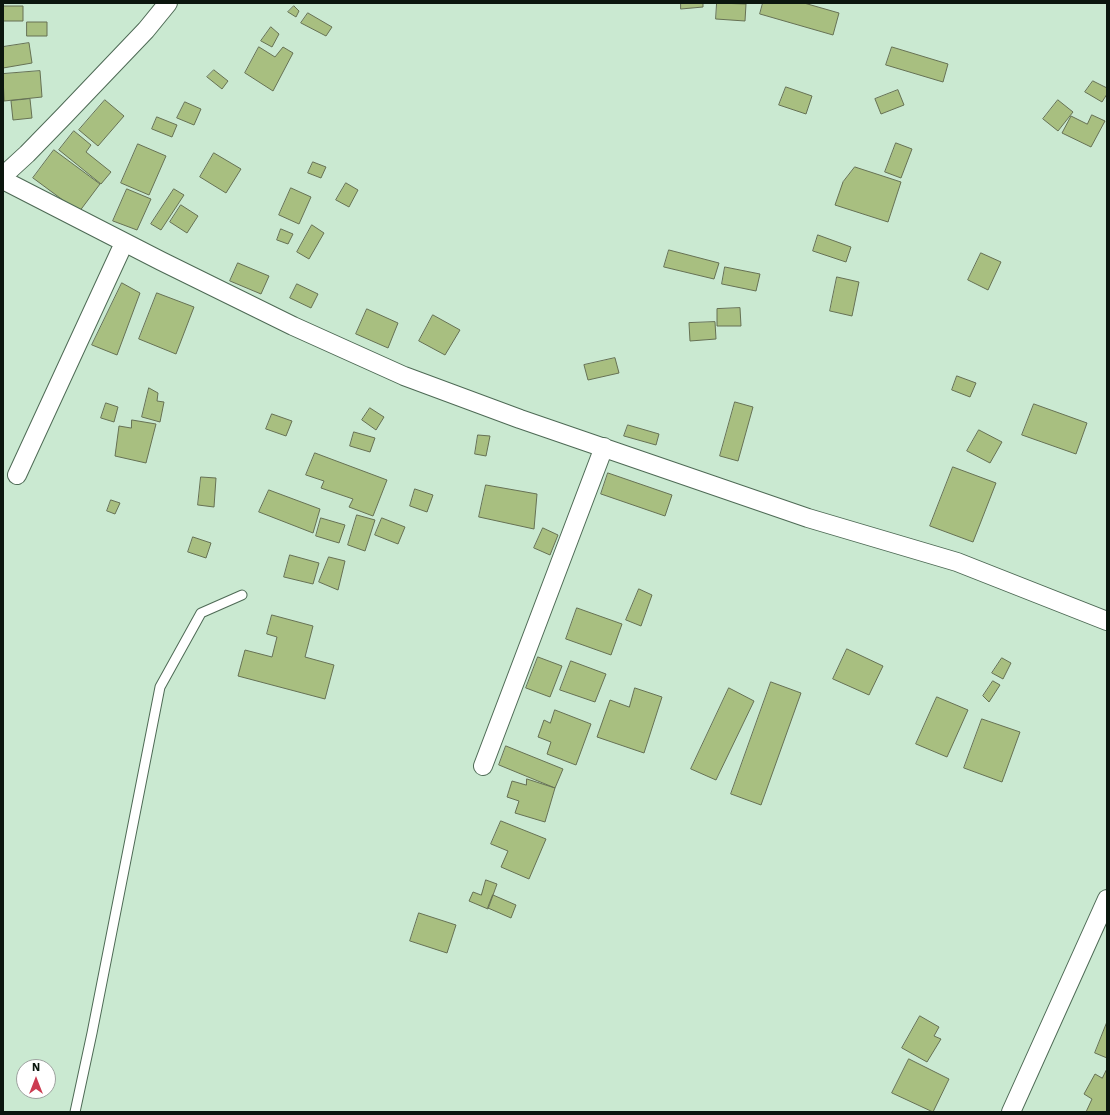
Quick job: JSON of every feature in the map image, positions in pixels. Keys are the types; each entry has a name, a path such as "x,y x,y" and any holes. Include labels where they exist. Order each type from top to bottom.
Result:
{"street":[{"path":"3,176 59,122 146,30 168,3"},
{"path":"3,180 293,326 404,376 520,419 808,518 957,562 1107,621"},
{"path":"17,475 124,242"},
{"path":"483,766 604,447"},
{"path":"1010,1112 1107,899"}],"lane":[{"path":"75,1112 160,687 201,613 242,595"}],"building":[{"path":"681,3 703,3 703,7 681,9"},
{"path":"717,3 746,4 745,21 716,19"},
{"path":"763,3 804,3 839,13 833,35 760,14"},
{"path":"3,6 23,6 23,21 3,21"},
{"path":"294,6 299,11 296,17 288,12"},
{"path":"308,13 332,27 326,36 301,23"},
{"path":"27,22 47,22 47,36 27,36"},
{"path":"271,27 279,34 272,47 261,41"},
{"path":"29,43 32,63 3,68 3,47"},
{"path":"259,47 275,57 283,47 293,53 273,91 245,73"},
{"path":"892,47 948,64 943,82 886,65"},
{"path":"214,70 228,81 222,89 207,77"},
{"path":"40,71 42,97 4,101 3,74"},
{"path":"1093,81 1107,88 1107,94 1102,102 1085,92"},
{"path":"786,87 812,96 806,114 779,105"},
{"path":"898,90 904,105 881,114 875,99"},
{"path":"30,99 32,118 13,120 11,101"},
{"path":"105,100 124,116 98,146 79,130"},
{"path":"1058,100 1073,112 1058,131 1043,119"},
{"path":"185,102 201,109 194,125 177,118"},
{"path":"1092,115 1105,121 1091,147 1062,133 1071,116 1087,124"},
{"path":"157,117 177,125 172,137 152,129"},
{"path":"74,131 91,145 86,152 111,172 101,184 59,150"},
{"path":"896,143 912,149 901,178 885,172"},
{"path":"138,144 166,156 149,195 121,183"},
{"path":"54,150 100,184 79,212 33,178"},
{"path":"214,153 241,169 226,193 200,177"},
{"path":"313,162 326,167 321,178 308,173"},
{"path":"855,167 901,182 888,222 835,205 843,182"},
{"path":"346,183 358,190 349,207 336,200"},
{"path":"291,188 311,197 299,224 279,215"},
{"path":"127,189 151,199 137,230 113,221"},
{"path":"174,189 184,195 161,230 151,224"},
{"path":"181,205 198,216 187,233 170,222"},
{"path":"312,225 324,233 309,259 297,252"},
{"path":"281,229 293,234 288,244 277,240"},
{"path":"818,235 851,247 846,262 813,251"},
{"path":"669,250 719,263 714,279 664,267"},
{"path":"981,253 1001,262 988,290 968,280"},
{"path":"238,263 269,276 261,294 230,281"},
{"path":"725,267 760,274 756,291 722,284"},
{"path":"837,277 859,282 852,316 830,311"},
{"path":"122,283 140,293 117,355 92,345"},
{"path":"297,284 318,294 311,308 290,298"},
{"path":"157,293 194,307 176,354 139,339"},
{"path":"740,308 741,326 717,326 717,309"},
{"path":"367,309 398,323 388,348 356,334"},
{"path":"433,315 460,330 445,355 419,341"},
{"path":"715,322 716,339 690,341 689,323"},
{"path":"615,358 619,373 588,380 584,365"},
{"path":"957,376 976,383 970,397 952,390"},
{"path":"149,388 158,393 157,401 164,402 160,422 142,417"},
{"path":"735,402 753,407 738,461 720,456"},
{"path":"106,403 118,407 114,422 101,418"},
{"path":"1034,404 1087,423 1076,454 1022,435"},
{"path":"370,408 384,417 376,430 362,420"},
{"path":"272,414 292,421 286,436 266,429"},
{"path":"132,420 156,424 146,463 115,456 119,426 131,428"},
{"path":"628,425 659,434 656,445 624,436"},
{"path":"979,430 1002,442 990,463 967,451"},
{"path":"354,432 375,438 370,452 350,446"},
{"path":"478,435 490,436 486,456 475,454"},
{"path":"315,453 387,480 373,516 349,507 353,499 321,488 324,481 306,475"},
{"path":"953,467 996,483 973,542 930,526"},
{"path":"608,473 672,495 665,516 601,494"},
{"path":"201,477 216,478 214,507 198,505"},
{"path":"486,485 537,494 534,529 479,517"},
{"path":"415,489 433,495 427,512 410,506"},
{"path":"269,490 320,509 313,533 259,512"},
{"path":"111,500 120,503 115,514 107,511"},
{"path":"357,515 375,520 365,551 348,545"},
{"path":"321,518 345,525 339,543 316,536"},
{"path":"382,518 405,527 398,544 375,535"},
{"path":"543,528 558,535 550,555 534,548"},
{"path":"193,537 211,543 206,558 188,552"},
{"path":"290,555 319,563 313,584 284,577"},
{"path":"329,557 345,561 338,590 319,582"},
{"path":"639,589 652,595 641,626 626,620"},
{"path":"577,608 622,624 611,655 566,639"},
{"path":"272,615 313,626 305,657 334,665 325,699 238,676 245,650 272,657 277,637 267,634"},
{"path":"847,649 883,666 869,695 833,679"},
{"path":"538,657 562,666 550,697 526,688"},
{"path":"1002,658 1011,663 1003,679 992,673"},
{"path":"571,661 606,674 595,702 560,690"},
{"path":"993,681 1000,685 989,702 983,696"},
{"path":"771,682 801,693 761,805 731,794"},
{"path":"635,688 662,697 644,753 597,737 610,700 629,707"},
{"path":"729,688 754,701 716,780 691,769"},
{"path":"937,697 968,710 947,757 916,744"},
{"path":"555,710 591,724 576,765 547,754 551,742 538,737 544,720 550,723"},
{"path":"982,719 1020,732 1002,782 964,768"},
{"path":"506,746 563,769 555,788 499,765"},
{"path":"527,779 555,788 545,822 515,813 519,801 507,797 512,781 526,785"},
{"path":"501,821 546,839 529,879 501,867 508,851 491,844"},
{"path":"486,880 497,884 488,909 469,901 473,892 481,895"},
{"path":"493,895 516,905 511,918 488,908"},
{"path":"419,913 456,925 447,953 410,941"},
{"path":"920,1016 939,1027 934,1036 941,1039 927,1062 902,1048"},
{"path":"1107,1022 1107,1058 1095,1053"},
{"path":"909,1059 949,1079 933,1112 892,1093"},
{"path":"1107,1069 1107,1112 1086,1112 1092,1099 1084,1094 1095,1074 1102,1078"}]}
